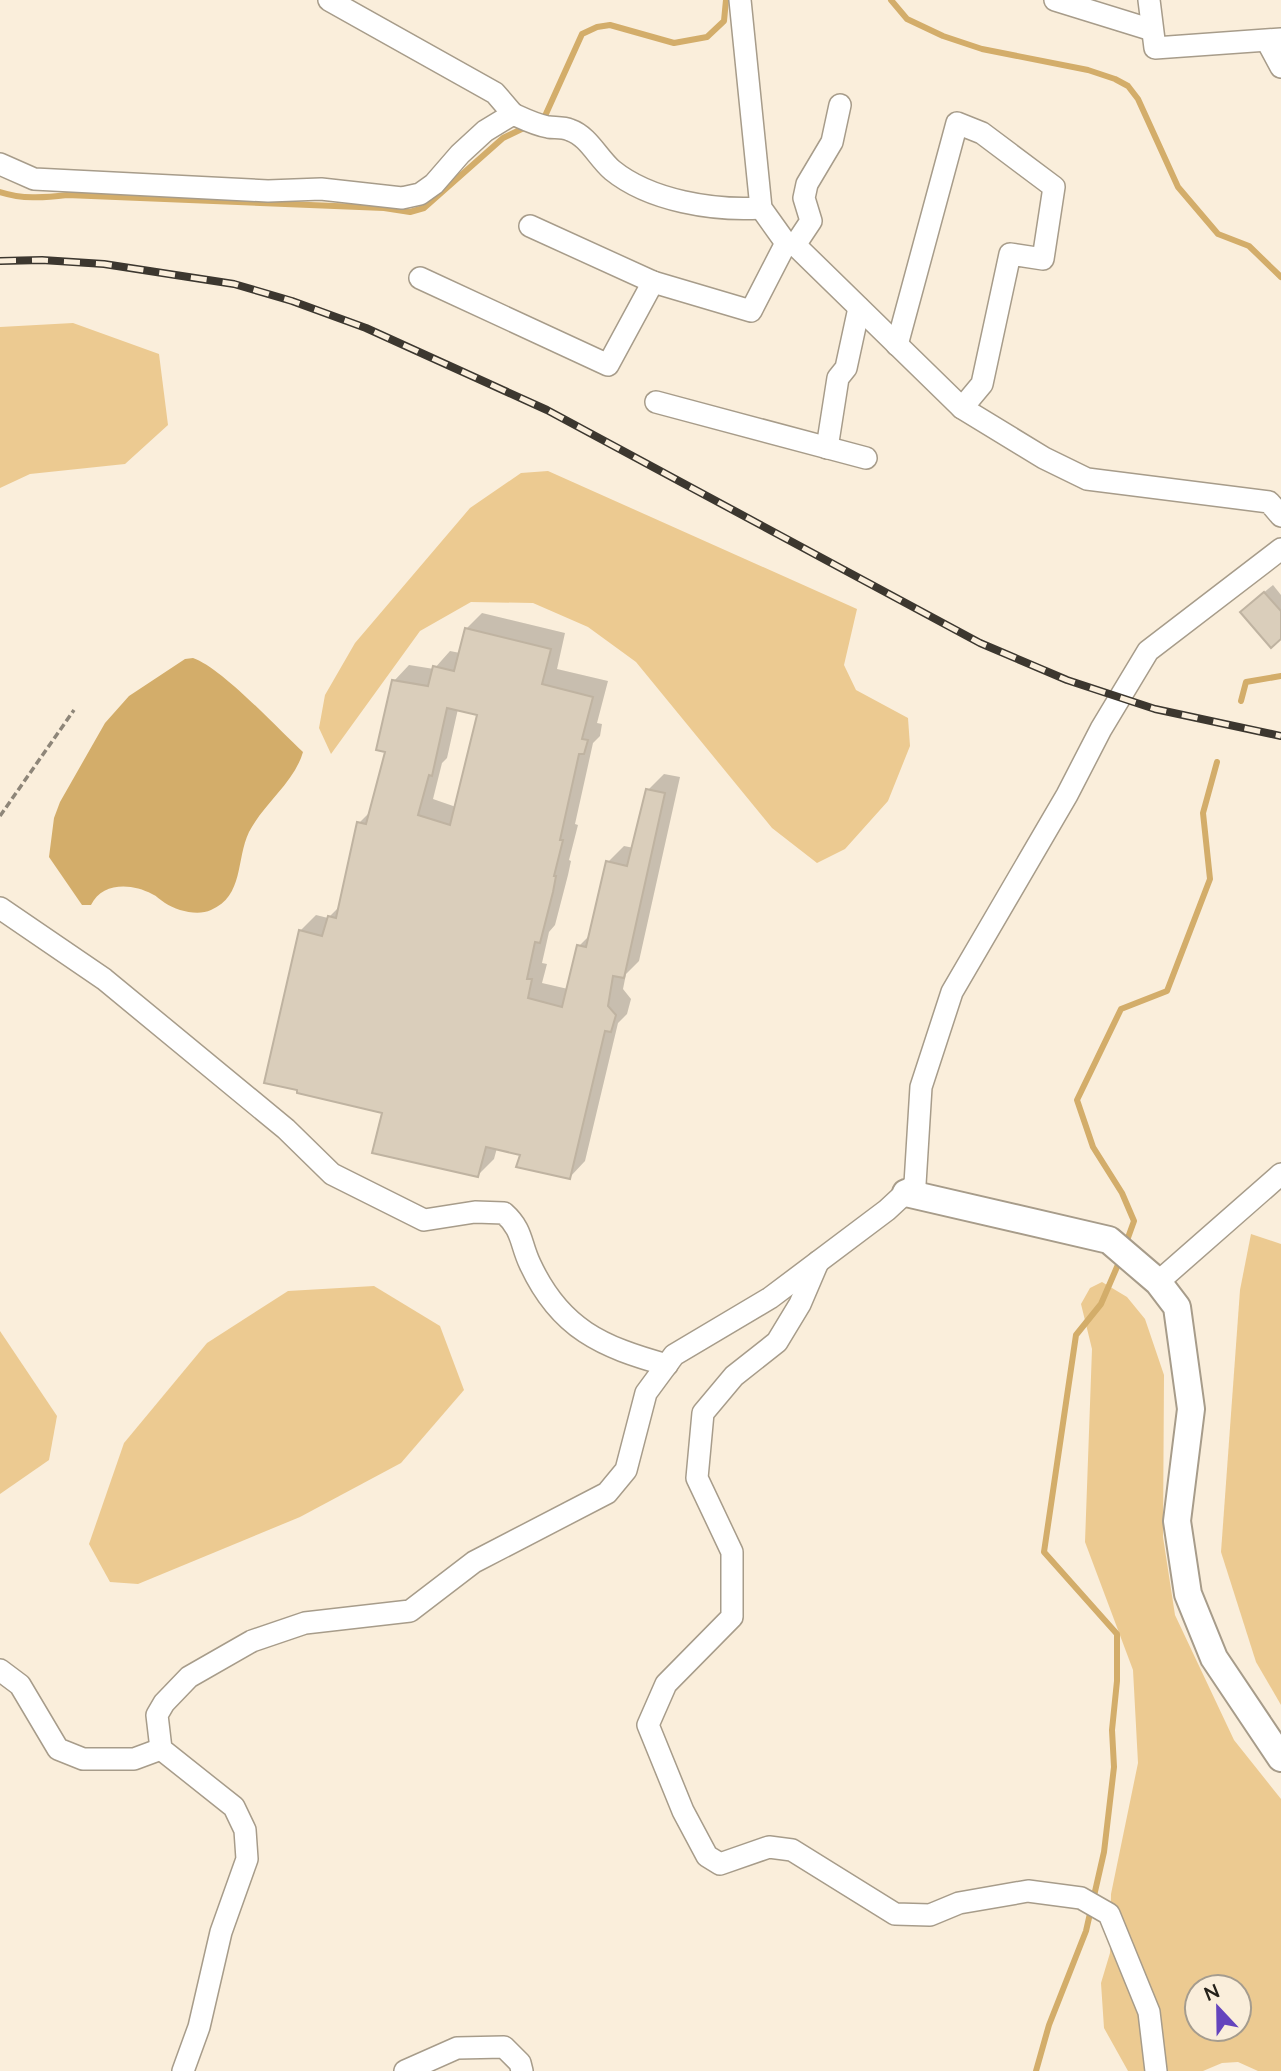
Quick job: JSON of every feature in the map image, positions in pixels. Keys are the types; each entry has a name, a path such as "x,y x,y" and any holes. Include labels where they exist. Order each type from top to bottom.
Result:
{"street":[{"path":"329,0 495,93 516,116 545,127 569,130 585,139 614,171 658,194 702,206 731,210 761,208"},
{"path":"740,0 761,208 790,244 962,408 1044,458 1087,479 1269,502 1281,516"},
{"path":"1055,0 1152,30"},
{"path":"1149,0 1155,48 1274,40 1281,67"},
{"path":"530,226 653,282 751,311 790,244 811,221 804,198 807,184 832,142 841,105"},
{"path":"0,164 34,179 268,191 321,189 402,198 420,194 434,184 485,131 516,116"},
{"path":"897,345 957,122 982,133 1054,187 1043,259 1010,254 982,384 962,408"},
{"path":"420,278 608,365 653,282"},
{"path":"827,448 838,378 846,368 859,308"},
{"path":"656,402 866,458"},
{"path":"183,2071 199,2027 221,1932 247,1859 245,1830 234,1807 161,1749 157,1715 164,1703 189,1676 252,1641 304,1623 410,1611 474,1562 607,1493 626,1470 646,1393 674,1355 770,1298 906,1194 915,1184 921,1087 952,992 1067,795 1101,729 1148,652 1281,549"},
{"path":"0,908 104,979 286,1129 332,1174 424,1220 475,1212 504,1213 516,1223 528,1261 541,1286 571,1324 623,1353 667,1365"},
{"path":"1158,1282 1281,1174"},
{"path":"906,1194 1109,1240 1158,1282 1177,1307 1191,1409 1177,1521 1188,1594 1214,1658 1281,1758"},
{"path":"818,1262 800,1304 776,1342 734,1376 703,1413 697,1478 732,1552 732,1617 666,1684 648,1726 683,1811 708,1856 720,1864 769,1847 792,1850 895,1914 930,1915 959,1903 1028,1891 1081,1898 1109,1914 1149,2012 1156,2071"},
{"path":"0,1670 20,1685 58,1749 83,1759 134,1759 161,1749"},
{"path":"405,2071 457,2048 504,2047 520,2063 523,2071"}],"path":[{"path":"0,816 74,710"}],"shaded area":[{"path":"73,323 159,354 168,425 125,464 30,474 0,488 0,327"},
{"path":"548,471 857,609 844,665 856,690 908,718 910,746 888,801 845,849 817,863 772,828 636,662 588,627 533,603 471,602 420,631 331,754 319,728 325,695 355,643 470,508 521,473"},
{"path":"193,658 234,686 303,752 299,763 249,832 238,876 229,896 222,904 206,912 188,912 170,906 144,890 118,887 102,892 91,905 82,905 49,857 54,818 60,802 105,723 129,696 185,659"},
{"path":"1251,1234 1281,1244 1281,1705 1256,1662 1221,1552 1240,1290"},
{"path":"1102,1282 1127,1297 1145,1319 1164,1375 1163,1537 1175,1615 1234,1740 1281,1799 1281,2071 1258,2071 1238,2062 1222,2063 1203,2071 1128,2071 1104,2028 1101,1983 1110,1953 1111,1894 1138,1763 1133,1670 1085,1542 1092,1349 1081,1304 1090,1288"},
{"path":"374,1286 440,1326 464,1390 401,1463 300,1517 138,1584 110,1582 89,1544 124,1443 207,1343 288,1291"},
{"path":"0,1331 57,1416 49,1460 0,1494"}],"building":[{"path":"1264,592 1281,611 1281,639 1271,648 1240,612"},
{"path":"465,628 551,649 542,684 593,697 582,739 588,740 584,754 579,754 560,840 563,840 553,892 540,943 535,942 527,979 532,979 528,998 562,1007 577,945 586,947 606,861 627,866 646,789 665,793 624,978 613,976 608,1006 616,1015 611,1032 605,1031 570,1179 516,1167 520,1155 486,1147 478,1177 372,1153 382,1113 264,1083 299,930 322,936 328,916 336,918 357,822 366,824 385,752 376,750 392,680 428,686 433,666 454,671","holes":["447,708 477,715 450,825 418,815 429,775 432,776"]}],"waterway":[{"path":"539,120 545,116 582,34 610,25 674,43 707,37 724,21 726,0"},
{"path":"891,0 907,19 943,36 982,49 1088,70 1128,86 1138,99 1178,187 1218,234 1249,246 1281,277"},
{"path":"0,192 33,197 67,195 384,208 410,212 424,208 503,138 530,125"},
{"path":"1241,701 1246,682 1281,676"},
{"path":"1125,1246 1134,1221 1122,1193 1093,1147 1077,1100 1121,1009 1167,991 1210,879 1203,813 1217,762"},
{"path":"1036,2071 1049,2025 1086,1931 1104,1852 1114,1767 1112,1730 1117,1681 1117,1634 1044,1552 1076,1335 1101,1304 1120,1260"}],"railway":[{"path":"0,261 42,260 104,264 234,284 292,301 366,328 547,410 980,643 1067,680 1155,709 1281,736"}]}
